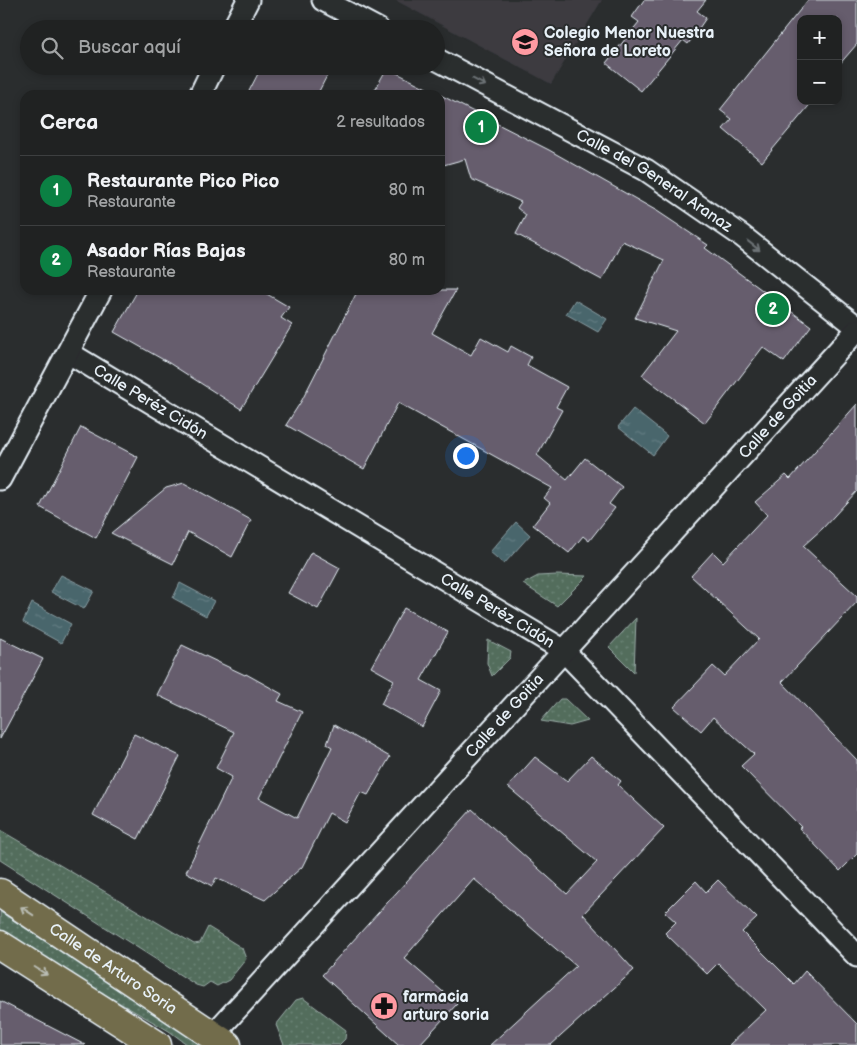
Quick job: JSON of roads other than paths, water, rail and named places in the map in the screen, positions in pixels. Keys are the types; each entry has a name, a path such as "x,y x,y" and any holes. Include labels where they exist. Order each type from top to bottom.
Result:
{"main road":[{"name":"Calle de Arturo Soria","path":"0,893 220,1040"},
{"path":"0,945 157,1045"}],"street":[{"path":"238,20 248,0"},
{"path":"323,0 361,20"},
{"name":"Calle del General Aranaz","path":"445,65 646,170 742,236 857,329"},
{"path":"202,90 210,75"},
{"path":"0,479 69,353 98,295"},
{"name":"Calle de Goitia","path":"220,1040 564,650 857,329"},
{"name":"Calle Peréz Cidón","path":"69,353 564,650 857,956"}],"water":[{"path":"575,300 607,319 598,332 566,314"},
{"path":"633,409 667,436 653,455 618,427"},
{"path":"516,522 530,535 504,564 490,552"},
{"path":"61,575 94,591 84,609 51,592"},
{"path":"180,583 214,601 206,616 173,598"},
{"path":"32,603 71,624 61,643 23,622"}],"place":[{"name":"Colegio Menor Nuestra Señora de Loreto","path":"525,42"},
{"name":"Restaurante Pico Pico","path":"481,127"},
{"name":"Asador Rías Bajas","path":"773,309"},
{"name":"farmacia arturo soria","path":"384,1006"}]}
